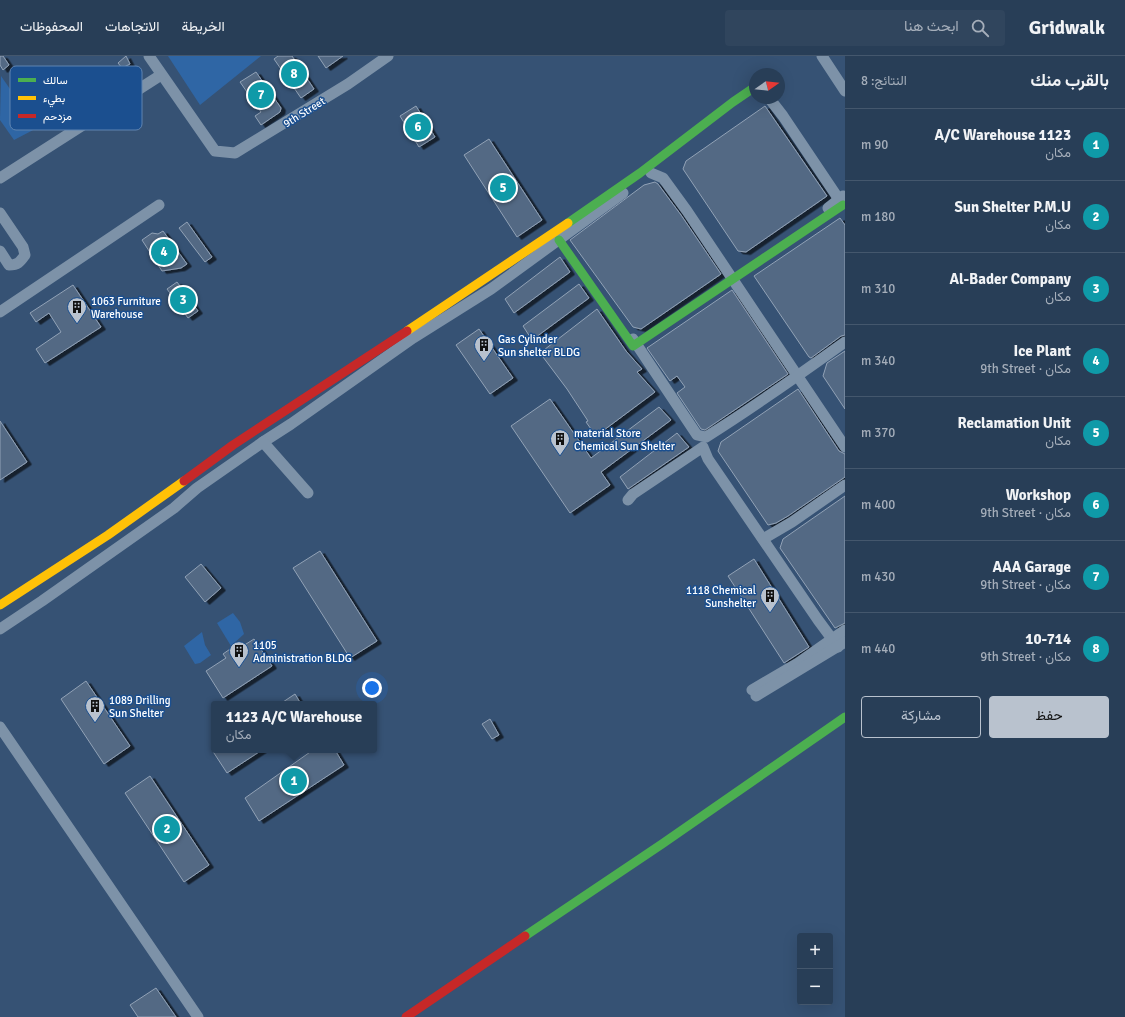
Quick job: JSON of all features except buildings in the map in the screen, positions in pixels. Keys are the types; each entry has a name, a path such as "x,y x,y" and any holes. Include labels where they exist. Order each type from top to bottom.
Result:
{"street":[{"path":"142,87 161,75 149,56"},
{"name":"9th Street","path":"161,75 215,150 235,153 348,84 388,56"},
{"path":"822,56 845,91"},
{"path":"0,629 174,508 197,488 407,342 491,289 651,173 659,163 732,102 749,91"},
{"path":"0,605 108,535 233,445 659,163 749,100"},
{"path":"774,104 843,201"},
{"path":"781,104 843,201"},
{"path":"0,178 75,130"},
{"path":"659,163 801,376 845,437"},
{"path":"651,173 663,178 733,275"},
{"path":"633,342 638,335 733,275 820,213 843,201"},
{"path":"0,312 159,205"},
{"path":"0,213 23,247 25,255 16,265 9,265 0,251"},
{"path":"561,238 702,442 708,459 838,642"},
{"path":"801,376 845,342"},
{"path":"626,497 636,488 702,442 706,437 845,348"},
{"path":"801,376 845,447"},
{"path":"264,442 308,493"},
{"path":"766,541 845,485"},
{"path":"766,541 845,491"},
{"path":"754,693 798,663 838,642 845,630"},
{"path":"406,1017 669,840 845,717"},
{"path":"0,726 198,1017"}],"shaded area":[{"path":"168,56 261,56 200,105"},
{"path":"1,76 10,89 10,130 33,130 14,140 0,120"},
{"path":"233,613 240,622 244,634 231,646 217,623"},
{"path":"202,632 205,645 211,655 200,663 195,664 184,646"}],"traffic: fast":[{"path":"568,223 640,173 749,91"},
{"path":"559,240 633,346 843,205"},
{"path":"525,936 662,844 845,717"}],"traffic: slow":[{"path":"407,331 568,223"},
{"path":"0,605 108,535 184,481"}],"traffic: jam":[{"path":"184,481 233,445 407,331"},
{"path":"406,1017 525,936"}],"place":[{"name":"10-714","path":"294,74"},
{"name":"AAA Garage","path":"261,95"},
{"name":"Workshop","path":"418,127"},
{"name":"Reclamation Unit","path":"503,188"},
{"name":"Ice Plant","path":"164,252"},
{"name":"Al-Bader Company","path":"183,300"},
{"name":"1063 Furniture Warehouse","path":"77,324"},
{"name":"Gas Cylinder Sun shelter BLDG","path":"484,362"},
{"name":"material Store Chemical Sun Shelter","path":"560,456"},
{"name":"1118 Chemical Sunshelter","path":"770,613"},
{"name":"1105 Administration BLDG","path":"239,668"},
{"name":"1089 Drilling Sun Shelter","path":"95,723"},
{"name":"1123 A/C Warehouse","path":"294,781"},
{"name":"Sun Shelter P.M.U","path":"167,829"}]}
